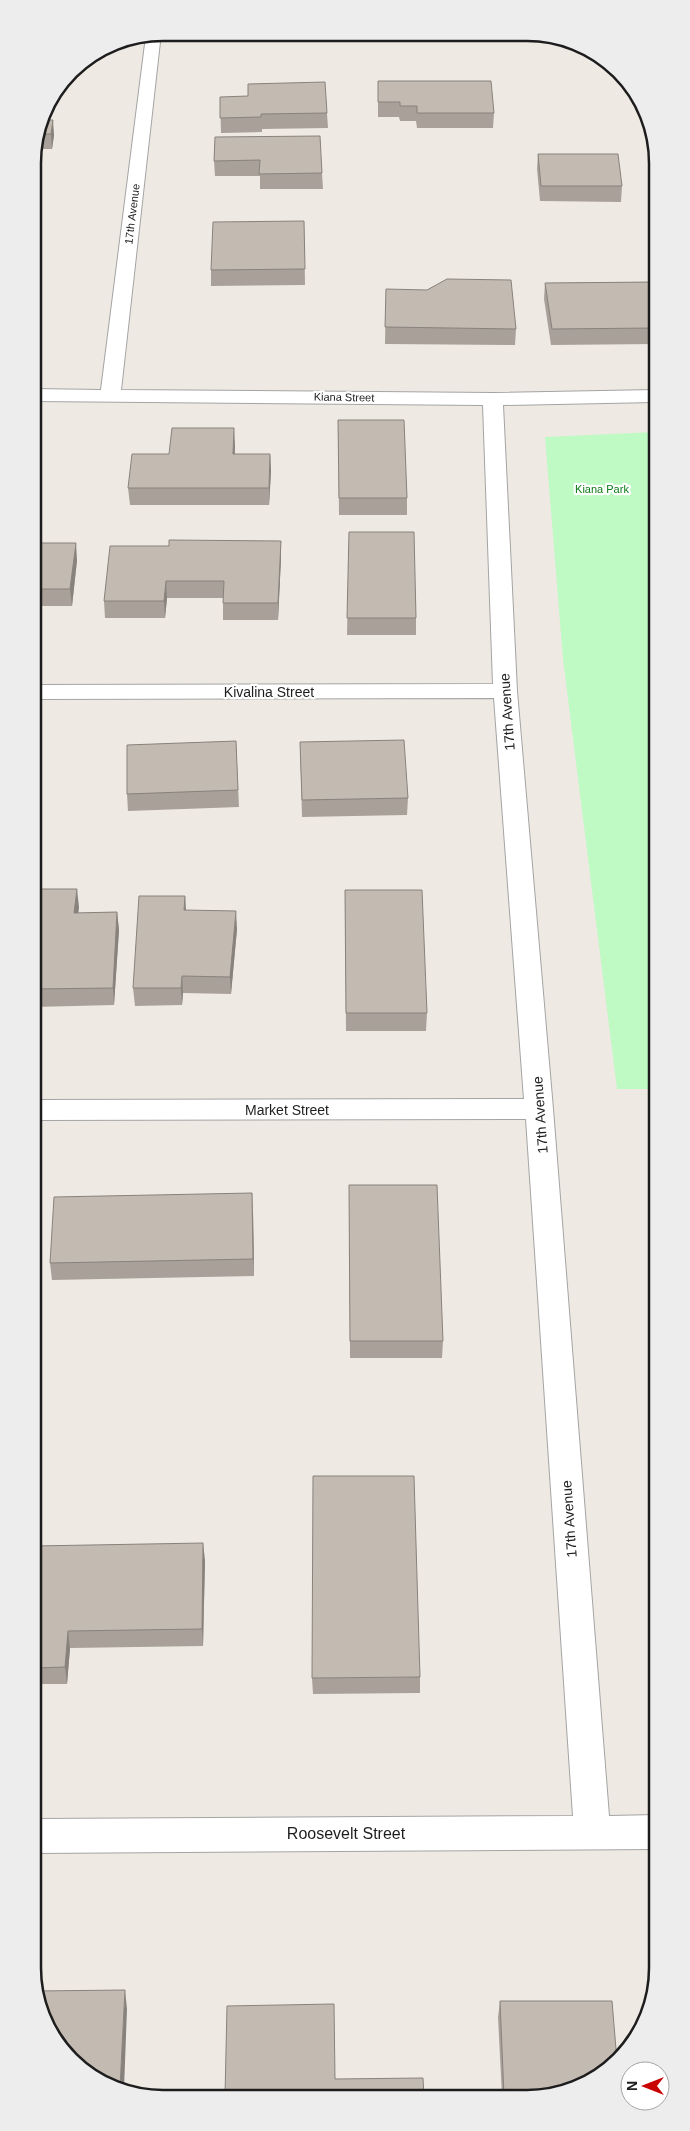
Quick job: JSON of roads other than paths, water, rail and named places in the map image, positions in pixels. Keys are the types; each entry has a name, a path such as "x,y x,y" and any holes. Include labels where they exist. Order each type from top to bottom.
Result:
{"street":[{"name":"17th Avenue","path":"110,394 153,42"},
{"name":"Kiana Street","path":"42,395 110,394 493,399 649,396"},
{"name":"17th Avenue","path":"493,399 505,691 539,1109 592,1831"},
{"name":"Kivalina Street","path":"42,692 505,691"},
{"name":"Market Street","path":"41,1110 539,1109"},
{"name":"Roosevelt Street","path":"41,1836 648,1832"}],"park label":[{"name":"Kiana Park","path":"602,489"}]}
